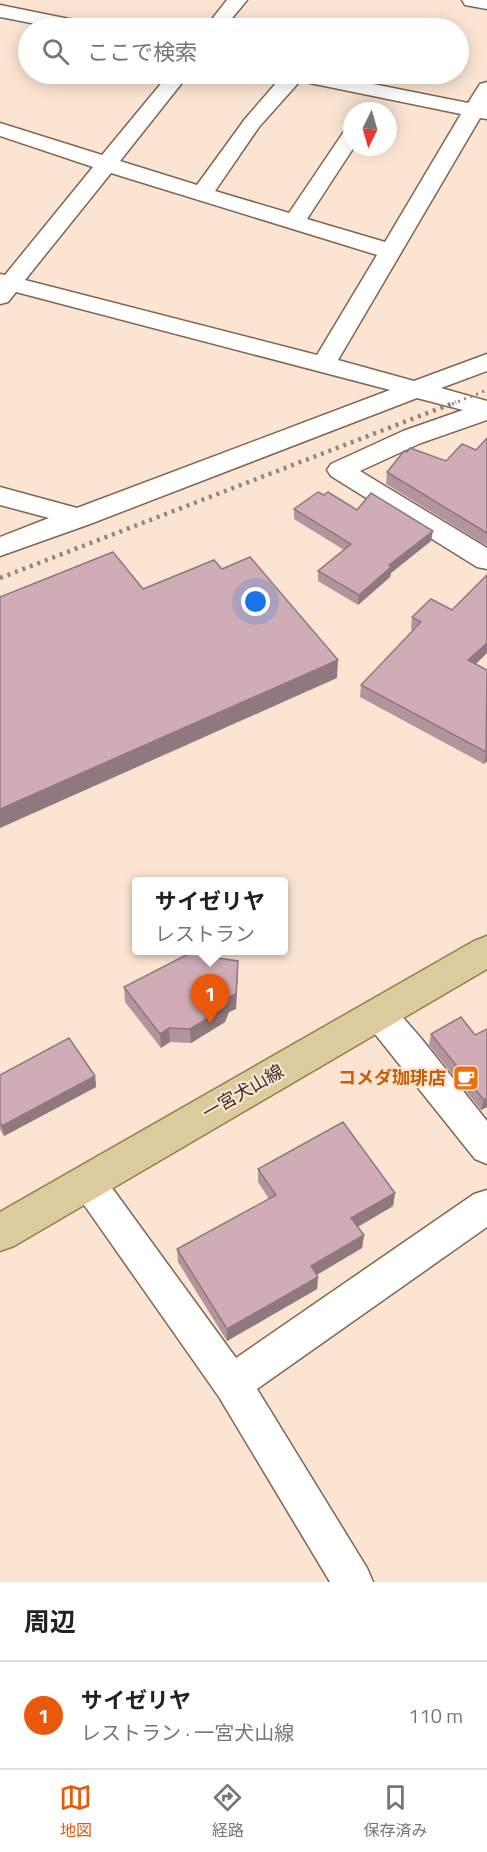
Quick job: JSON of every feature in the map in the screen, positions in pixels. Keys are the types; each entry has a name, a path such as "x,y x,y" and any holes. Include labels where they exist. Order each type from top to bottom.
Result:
{"main road":[{"name":"一宮犬山線","path":"0,1233 487,951"}],"street":[{"path":"222,18 237,0"},
{"path":"473,0 487,3"},
{"path":"0,11 35,18"},
{"path":"171,84 4,287 324,364 487,410"},
{"path":"202,194 252,123 286,84"},
{"path":"346,84 480,112"},
{"path":"324,364 389,251 480,112 487,88"},
{"path":"374,102 381,91"},
{"path":"0,129 389,251"},
{"path":"294,222 343,148"},
{"path":"0,547 487,362"},
{"path":"487,410 412,437 340,470 487,560"},
{"path":"0,496 81,518"},
{"path":"379,1014 408,1047 487,1148"},
{"path":"87,1181 232,1384 353,1582"},
{"path":"232,1384 487,1206"}],"building":[{"path":"487,438 487,533 387,472 404,451 407,452 410,448 446,461 462,444 476,450"},
{"path":"318,492 324,495 328,492 357,510 371,493 433,531 389,565 391,567 359,595 318,571 351,544 294,509"},
{"path":"113,552 143,589 214,560 222,569 250,557 338,660 0,809 0,597"},
{"path":"487,575 487,643 468,660 487,670 486,752 361,685 421,622 412,617 431,599 452,610"},
{"path":"186,955 214,955 217,958 238,961 236,994 229,997 225,1008 190,1029 169,1028 160,1034 124,987"},
{"path":"461,1017 475,1035 487,1029 487,1098 484,1100 431,1034"},
{"path":"69,1038 95,1076 2,1126 0,1122 0,1075"},
{"path":"343,1122 395,1193 351,1218 364,1235 311,1266 318,1277 227,1329 177,1249 276,1195 258,1169"}],"railway":[{"path":"452,404 487,390"},
{"path":"0,578 456,402"}],"place":[{"name":"サイゼリヤ","path":"210,1024"},
{"name":"コメダ珈琲店","path":"466,1078"}]}
